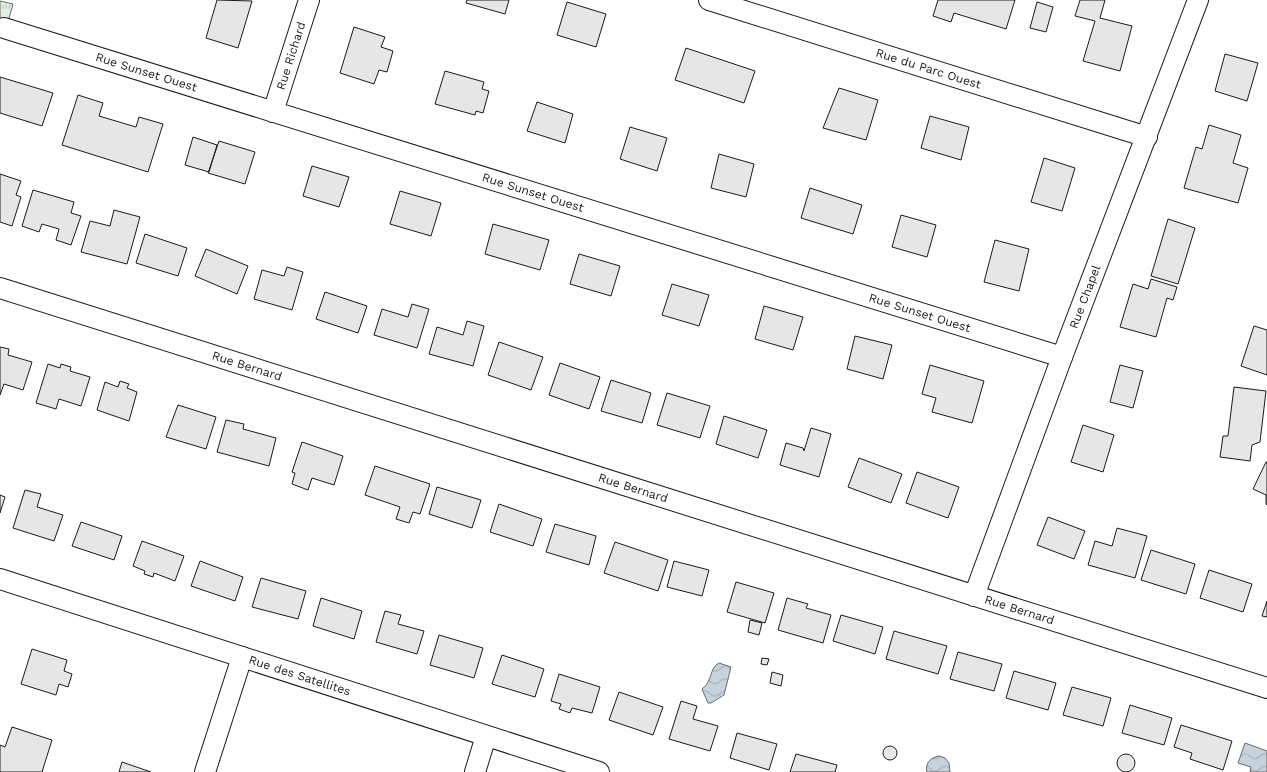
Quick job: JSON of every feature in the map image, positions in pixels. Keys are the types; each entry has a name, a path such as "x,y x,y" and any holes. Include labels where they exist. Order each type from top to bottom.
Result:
{"street":[{"name":"Rue Richard","path":"273,112 309,0"},
{"name":"Rue du Parc Ouest","path":"709,0 1147,137"},
{"name":"Rue Chapel","path":"974,596 1062,357 1198,0"},
{"name":"Rue Sunset Ouest","path":"4,28 1062,357"},
{"name":"Rue Bernard","path":"0,288 1267,688"},
{"name":"Rue des Satellites","path":"0,579 599,772"},
{"path":"205,772 242,657"},
{"path":"475,772 486,736"}],"green space":[{"path":"0,1 13,4 8,22 0,22"}],"water":[{"path":"719,663 731,667 724,695 708,703 702,689"},
{"path":"1245,743 1267,751 1267,772 1250,772 1251,767 1238,763"},
{"path":"939,756 945,758 949,763 950,772 927,772 929,761"}],"building":[{"path":"217,0 252,1 238,48 206,38"},
{"path":"467,0 509,0 505,14 466,3"},
{"path":"938,0 1015,0 1006,29 954,13 951,22 933,16"},
{"path":"1080,0 1105,0 1100,18 1132,26 1120,71 1083,61 1095,21 1075,16"},
{"path":"567,2 606,14 596,47 557,35"},
{"path":"1037,2 1053,7 1046,32 1030,28"},
{"path":"354,27 385,37 381,47 393,51 387,72 379,70 374,84 340,73"},
{"path":"686,48 755,71 744,103 675,80"},
{"path":"1225,54 1258,63 1247,101 1215,91"},
{"path":"445,71 484,82 482,89 489,91 483,113 476,111 475,115 435,104"},
{"path":"0,77 53,93 42,126 0,113"},
{"path":"839,88 878,100 866,140 823,128"},
{"path":"78,95 103,103 99,116 136,127 139,117 163,124 148,172 62,145"},
{"path":"537,102 573,114 565,143 527,131"},
{"path":"930,116 969,127 961,160 921,148"},
{"path":"1209,125 1241,135 1233,163 1248,168 1238,203 1184,188 1196,147 1202,149"},
{"path":"630,127 667,138 657,171 620,159"},
{"path":"193,137 217,145 209,172 185,165"},
{"path":"219,141 255,152 245,184 208,173"},
{"path":"719,154 754,164 746,197 711,188"},
{"path":"1044,158 1075,168 1062,211 1031,202"},
{"path":"312,166 349,177 339,207 303,196"},
{"path":"0,174 21,181 16,195 21,197 12,226 0,222"},
{"path":"810,188 862,205 853,234 801,218"},
{"path":"33,190 74,202 71,213 81,216 71,245 56,240 59,229 42,224 39,232 22,226"},
{"path":"400,191 441,203 431,236 390,224"},
{"path":"114,210 140,217 127,264 81,252 90,221 110,226"},
{"path":"901,215 936,225 927,257 892,247"},
{"path":"1168,219 1195,228 1178,284 1151,276"},
{"path":"493,224 549,240 540,270 485,254"},
{"path":"145,234 187,248 178,276 136,263"},
{"path":"995,240 1029,249 1019,291 984,282"},
{"path":"206,249 248,266 237,294 195,276"},
{"path":"579,254 620,266 611,296 570,284"},
{"path":"287,267 303,272 292,310 254,299 262,270 284,276"},
{"path":"1151,279 1177,287 1173,300 1167,298 1156,337 1120,327 1133,284 1148,289"},
{"path":"672,284 709,295 699,326 662,315"},
{"path":"325,292 367,306 358,333 316,319"},
{"path":"412,304 429,309 417,348 374,335 382,309 408,317"},
{"path":"764,306 803,317 793,350 755,339"},
{"path":"467,321 484,326 473,366 429,354 437,327 463,335"},
{"path":"1254,326 1267,330 1267,375 1241,366"},
{"path":"855,336 892,345 883,379 847,369"},
{"path":"499,342 543,357 531,390 488,375"},
{"path":"0,347 9,349 8,355 32,362 23,390 4,384 0,395"},
{"path":"560,363 600,377 589,409 549,395"},
{"path":"48,364 60,368 61,364 71,367 70,371 90,377 81,406 59,399 56,409 36,403"},
{"path":"930,365 984,381 972,423 932,412 936,398 922,394"},
{"path":"1120,365 1143,371 1133,408 1110,402"},
{"path":"611,380 651,393 642,423 601,411"},
{"path":"120,381 129,384 127,388 137,392 129,421 97,410 105,382 118,387"},
{"path":"1234,387 1266,391 1260,442 1252,445 1250,461 1220,457 1223,436 1228,436"},
{"path":"667,393 710,406 700,438 657,425"},
{"path":"178,405 216,417 206,449 166,437"},
{"path":"724,416 767,430 758,458 716,444"},
{"path":"226,420 244,424 243,429 276,438 269,466 217,452"},
{"path":"1083,425 1114,435 1103,472 1071,462"},
{"path":"811,428 831,434 819,477 780,465 786,443 803,448 804,451"},
{"path":"302,442 343,456 334,485 312,478 308,490 292,484 295,473 292,472"},
{"path":"859,458 902,474 891,503 848,487"},
{"path":"1266,462 1267,505 1266,495 1253,489"},
{"path":"375,466 430,484 420,514 413,512 409,523 396,519 400,507 365,495"},
{"path":"917,472 959,487 948,518 906,503"},
{"path":"437,487 481,500 472,528 429,514"},
{"path":"25,490 41,494 37,507 63,515 54,541 13,528"},
{"path":"0,495 5,497 0,513"},
{"path":"499,504 542,519 533,546 490,532"},
{"path":"1048,517 1085,531 1074,559 1037,545"},
{"path":"81,522 122,536 114,560 72,546"},
{"path":"555,524 596,536 589,565 546,552"},
{"path":"1117,528 1147,536 1135,578 1088,565 1095,541 1112,546"},
{"path":"142,541 184,556 175,581 154,573 153,577 144,574 145,571 133,566"},
{"path":"615,542 668,560 658,591 604,573"},
{"path":"1151,550 1195,564 1186,594 1141,580"},
{"path":"200,561 243,577 235,601 191,586"},
{"path":"674,561 709,570 702,596 667,587"},
{"path":"1209,570 1252,584 1243,612 1200,598"},
{"path":"261,578 306,591 298,619 252,607"},
{"path":"736,582 774,593 765,623 727,612"},
{"path":"321,598 362,611 354,639 313,626"},
{"path":"787,598 808,604 806,608 831,615 823,643 778,630"},
{"path":"1267,601 1267,617 1262,616"},
{"path":"385,611 401,615 398,624 424,631 417,654 376,642"},
{"path":"841,615 883,627 875,654 833,641"},
{"path":"750,620 762,623 759,635 748,632"},
{"path":"894,631 947,646 938,674 886,659"},
{"path":"439,635 483,648 474,678 430,665"},
{"path":"32,649 67,660 64,671 72,674 68,687 59,684 56,695 21,684"},
{"path":"958,652 1002,664 994,691 950,679"},
{"path":"502,655 544,669 535,697 492,684"},
{"path":"762,658 769,659 767,665 761,664"},
{"path":"1014,671 1056,683 1048,710 1006,698"},
{"path":"772,672 783,675 781,686 770,683"},
{"path":"559,674 600,687 592,713 572,708 570,713 559,709 561,704 551,701"},
{"path":"1072,687 1111,698 1103,726 1063,715"},
{"path":"619,692 663,707 653,735 609,720"},
{"path":"681,701 697,706 693,719 718,726 710,751 669,739"},
{"path":"1130,705 1172,718 1164,745 1122,733"},
{"path":"1181,725 1232,741 1223,770 1190,759 1192,753 1174,747"},
{"path":"12,727 52,740 42,772 0,772 0,745 5,747"},
{"path":"737,733 777,744 769,770 730,758"},
{"path":"890,746 895,748 897,753 895,758 890,760 885,758 883,753 885,748"},
{"path":"796,754 837,765 835,772 790,772"},
{"path":"1126,754 1132,757 1135,763 1132,769 1126,772 1120,769 1117,763 1120,757"},
{"path":"122,762 151,772 119,772"}]}
